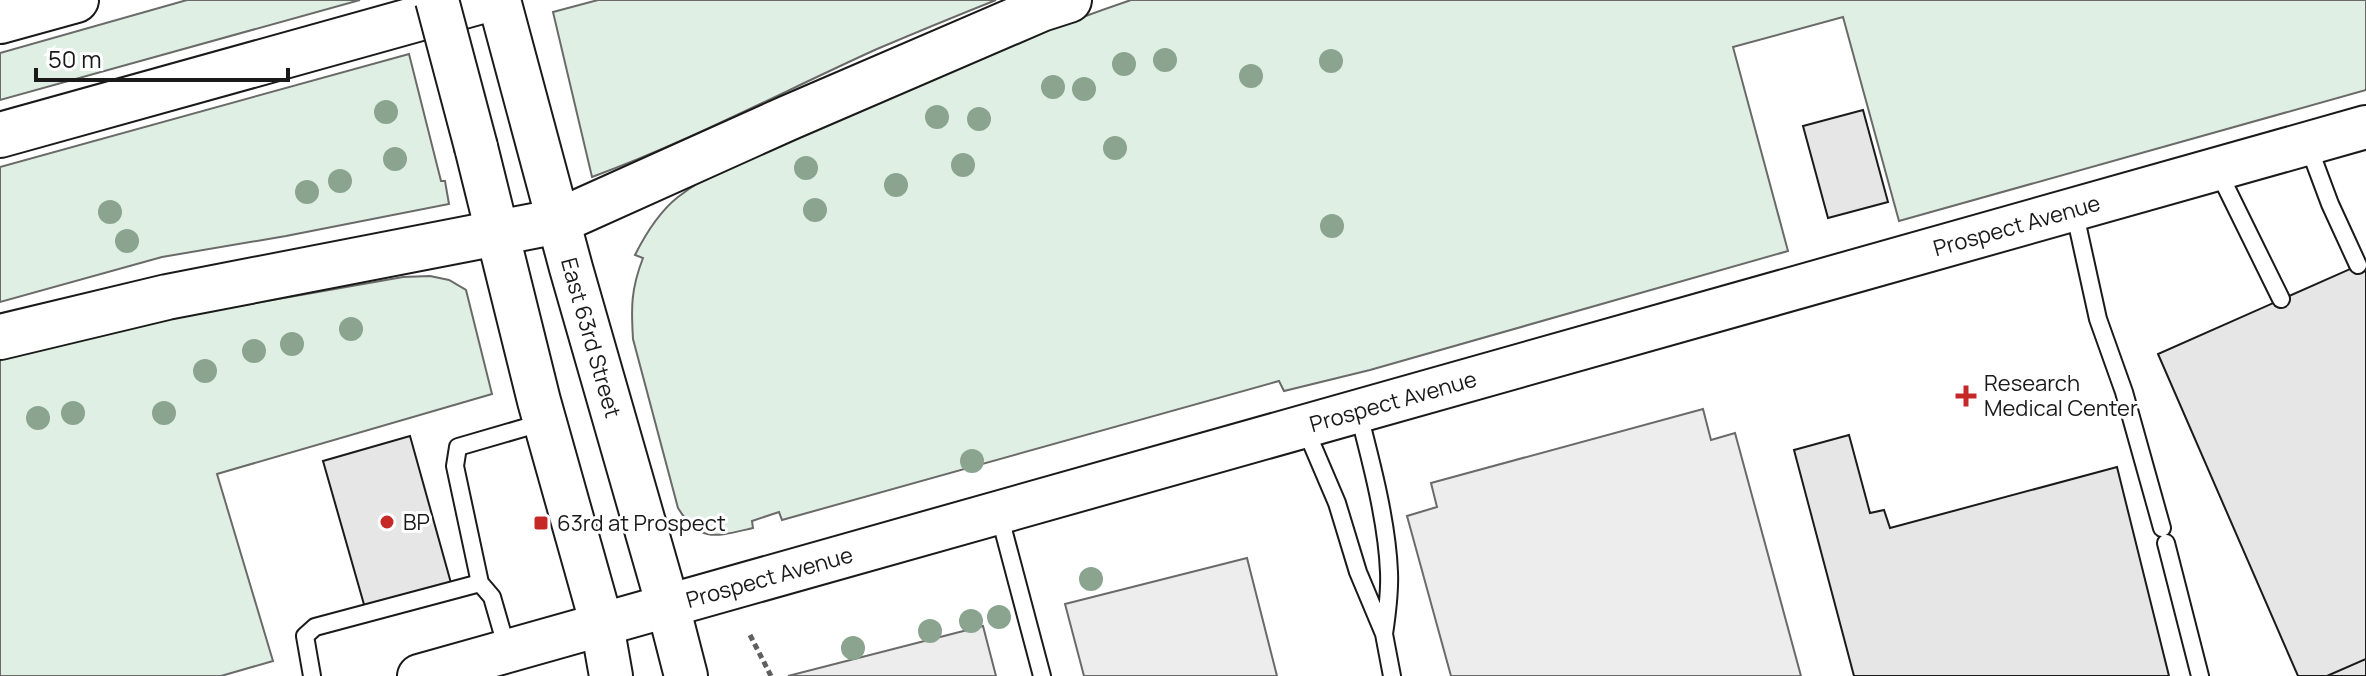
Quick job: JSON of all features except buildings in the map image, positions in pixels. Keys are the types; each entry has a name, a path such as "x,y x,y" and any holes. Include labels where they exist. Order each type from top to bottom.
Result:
{"highway":[{"path":"0,21 76,0"},
{"path":"0,135 485,0"},
{"path":"0,337 167,297 559,221 788,118 1041,9 1069,0"}],"main road":[{"path":"437,0 544,422 602,625 611,676"},
{"name":"East 63rd Street","path":"499,0 686,676"},
{"name":"Prospect Avenue","path":"419,676 2366,127"}],"lane":[{"path":"2308,143 2330,204 2358,265"},
{"path":"2217,169 2281,299"},
{"path":"2074,209 2098,319 2124,392 2200,676"},
{"path":"1358,411 1371,463 1389,570 1384,634"},
{"path":"508,651 492,597 480,583 455,466 458,447 544,422"},
{"path":"1304,427 1337,503 1358,572 1384,634 1392,676"},
{"path":"999,513 1042,676"},
{"path":"312,676 305,636 315,627 480,583"}],"path":[{"path":"750,635 771,676"}],"green space":[{"path":"187,0 360,0 0,100 0,53"},
{"path":"598,0 996,0 877,49 700,132 592,177 553,12"},
{"path":"1131,0 2366,0 2366,90 1899,221 1843,17 1733,47 1788,251 1370,370 1284,391 1279,381 782,520 779,512 752,521 753,528 719,535 694,527 678,508 633,339 633,298 643,258 635,255 659,216 693,186 744,159 972,61"},
{"path":"409,54 449,204 162,257 0,302 0,167"},
{"path":"430,276 449,280 466,290 492,394 217,474 273,661 221,676 0,676 0,354 171,318 403,277"}],"shaded area":[{"path":"1703,409 1711,440 1735,433 1801,676 1451,676 1407,516 1437,507 1431,483"},
{"path":"1247,558 1277,676 1084,676 1065,604"},
{"path":"983,626 996,676 788,676"}],"place":[{"name":"Research Medical Center","path":"1966,396"},
{"name":"BP","path":"387,522"},
{"name":"63rd at Prospect","path":"541,523"}]}
